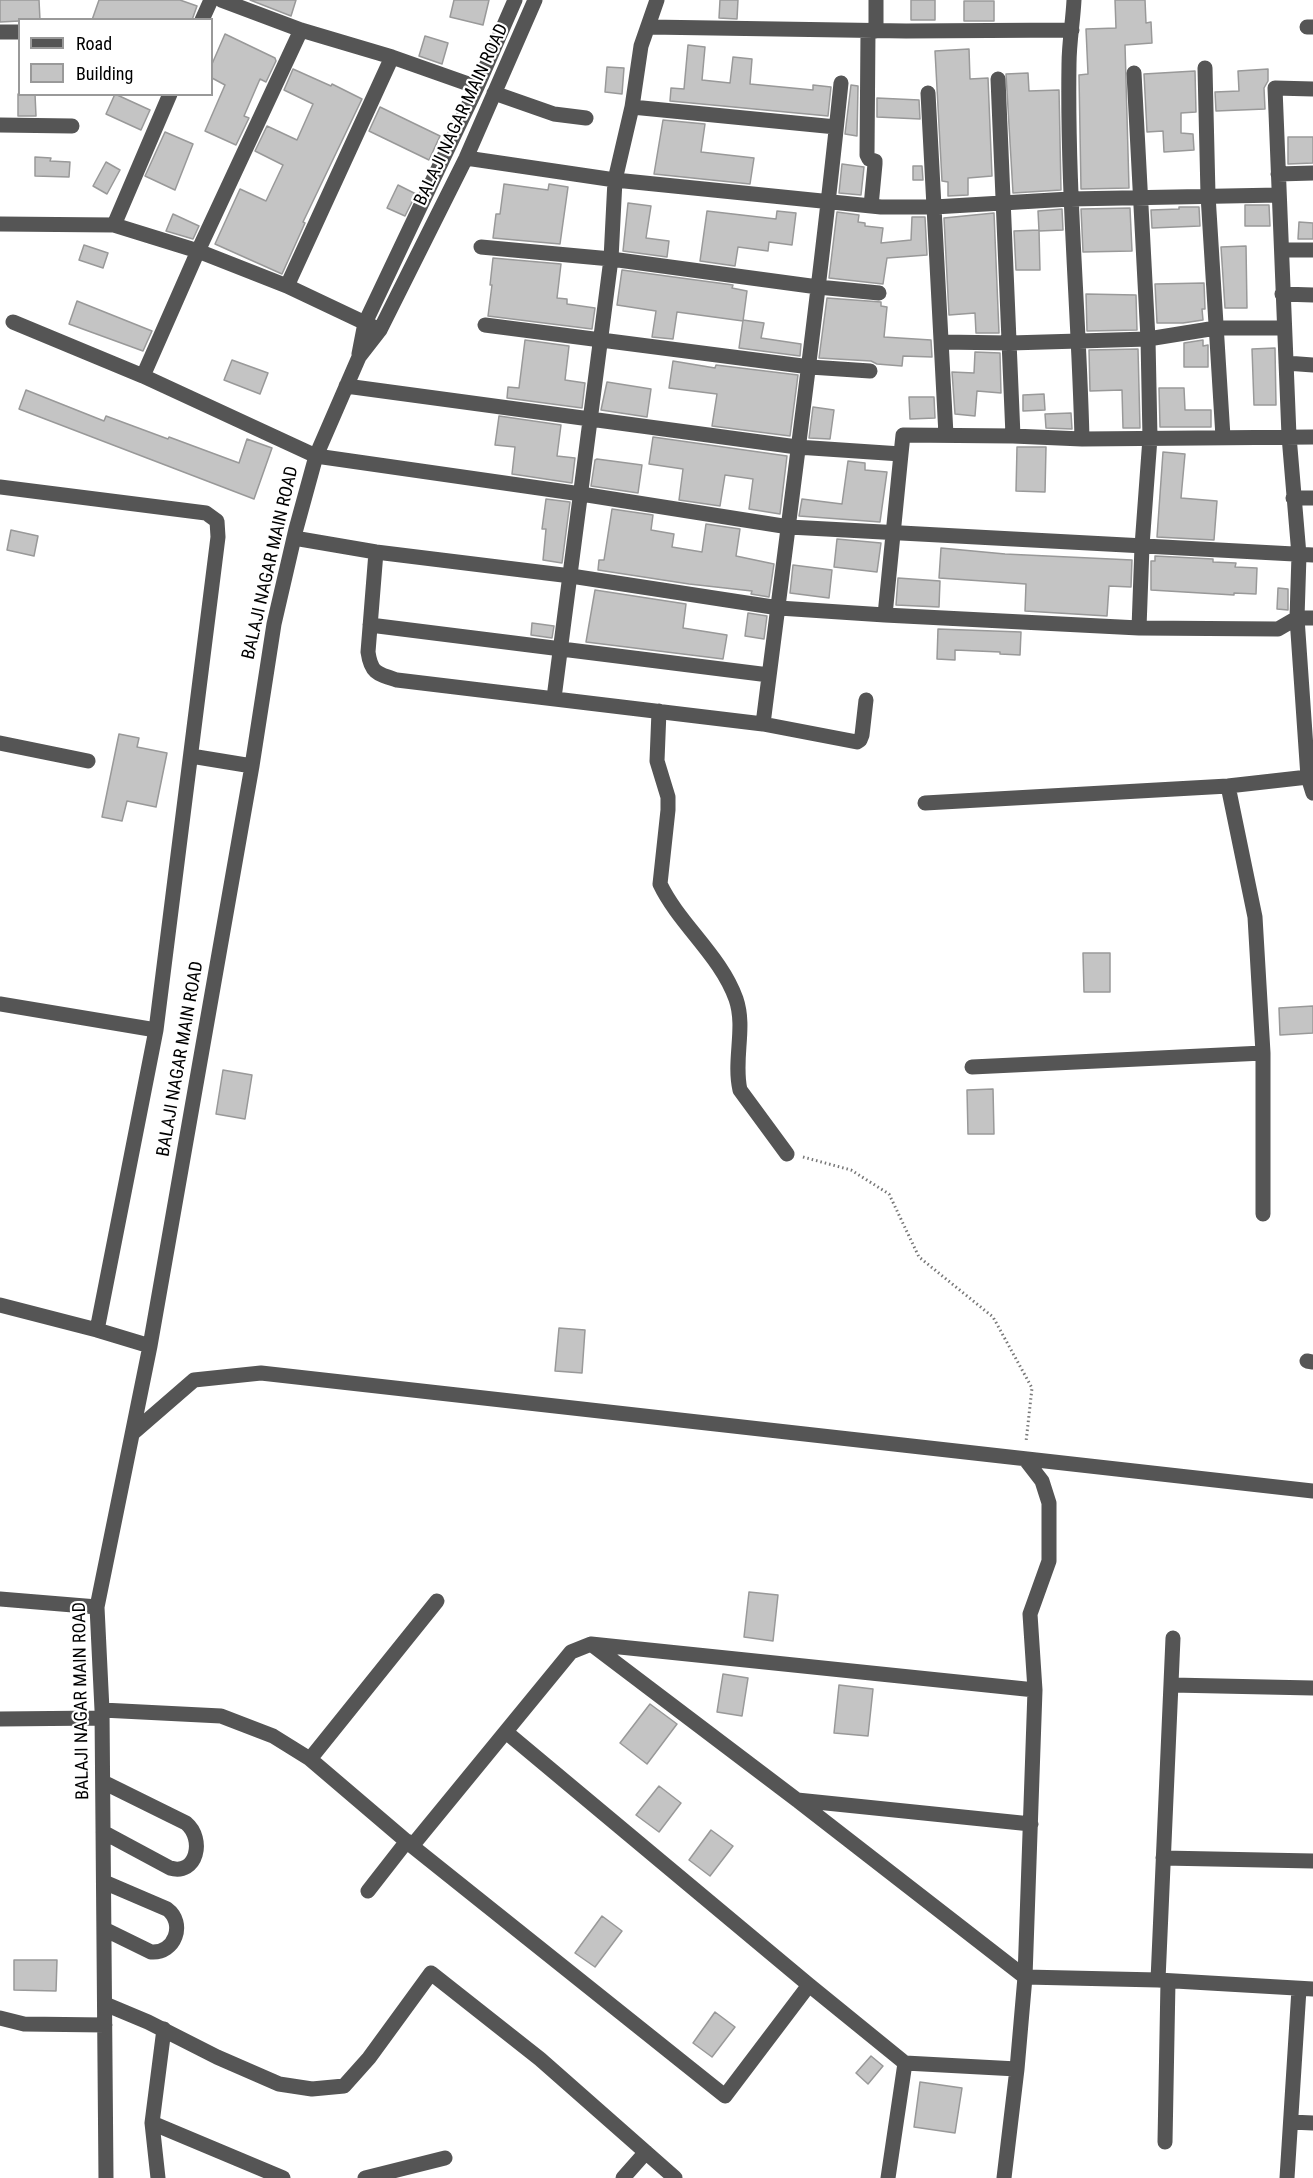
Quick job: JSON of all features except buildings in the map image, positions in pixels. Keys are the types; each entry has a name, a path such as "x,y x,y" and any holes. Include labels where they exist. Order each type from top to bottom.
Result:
{"street":[{"path":"203,18 211,0"},
{"path":"359,357 365,323 477,87 515,0"},
{"name":"BALAJI NAGAR MAIN ROAD","path":"106,2178 102,1714 97,1607 150,1346 252,766 273,624 316,456 359,357 380,330 466,158 535,0"},
{"path":"554,698 611,259 615,180 632,107 641,46 657,0"},
{"path":"871,206 875,161 869,159 867,155 872,31 876,0"},
{"path":"1074,0 1069,62 1070,199 1080,341 1082,439"},
{"path":"231,2 301,30 392,57 477,87"},
{"path":"649,27 872,31 1072,30"},
{"path":"143,376 198,251 301,30"},
{"path":"0,32 18,32"},
{"path":"288,286 392,57"},
{"path":"1205,68 1208,195 1223,437"},
{"path":"1134,73 1148,339 1150,438 1139,628"},
{"path":"998,79 1013,436"},
{"path":"763,724 789,527 797,447 810,367 841,83"},
{"path":"1313,89 1275,88 1282,294 1293,498 1306,555 1308,777 1313,794"},
{"path":"494,93 554,114 586,118"},
{"path":"928,93 946,435"},
{"path":"114,225 169,96"},
{"path":"632,107 837,127"},
{"path":"0,126 72,126"},
{"path":"466,158 615,180 871,206 934,207 1070,199 1279,195"},
{"path":"1278,174 1313,173"},
{"path":"0,224 114,225 198,251 288,286 380,330"},
{"path":"481,247 611,259 879,293"},
{"path":"1281,250 1313,250"},
{"path":"1282,294 1313,295"},
{"path":"13,322 143,376 316,456 789,527 1306,555"},
{"path":"485,325 810,367 870,371"},
{"path":"942,342 1010,343 1148,339 1216,328 1284,328"},
{"path":"1286,363 1313,364"},
{"path":"346,386 590,417 797,447 901,454"},
{"path":"885,615 903,435 1082,439 1313,437"},
{"path":"0,487 206,513 217,521 218,537 156,1030 97,1330"},
{"path":"1293,498 1313,498"},
{"path":"294,538 376,552 571,576 778,608 1139,628 1278,629 1305,618"},
{"path":"376,552 368,652 370,666 379,675 397,680 763,724 857,742 862,735 866,700"},
{"path":"370,625 769,675"},
{"path":"659,711 657,760 668,797 660,884 726,978 736,998 740,1016 738,1079 740,1090 787,1154"},
{"path":"0,743 88,761"},
{"path":"191,756 252,766"},
{"path":"925,803 1228,786 1308,777"},
{"path":"1228,786 1255,917 1263,1053 1263,1214"},
{"path":"0,1004 156,1030"},
{"path":"972,1067 1263,1053"},
{"path":"0,1305 150,1346"},
{"path":"134,1432 194,1380 261,1373 1313,1491"},
{"path":"1004,2178 1017,2069 1024,1977 1035,1690 1030,1614 1049,1561 1050,1503 1042,1480 1025,1459"},
{"path":"0,1599 97,1607"},
{"path":"310,1759 436,1601"},
{"path":"1165,2142 1163,1858 1173,1638"},
{"path":"368,1891 506,1732 571,1652 591,1644 1035,1690"},
{"path":"591,1644 798,1800 1024,1977 1163,1980 1306,1989 1290,2122 1287,2178"},
{"path":"1172,1685 1313,1688"},
{"path":"0,1719 102,1714 221,1716 273,1736 310,1759 410,1843 725,2096 809,1985"},
{"path":"506,1732 906,2063 1017,2069"},
{"path":"103,1782 186,1822 193,1828 197,1838 195,1855 186,1867 179,1870 170,1868 103,1832"},
{"path":"798,1800 1031,1824"},
{"path":"1163,1858 1313,1861"},
{"path":"104,1882 167,1909 173,1914 177,1923 175,1936 167,1949 160,1953 151,1952 104,1929"},
{"path":"105,2004 164,2029 217,2057 279,2084 312,2089 344,2086 369,2058 431,1973 540,2059 675,2178"},
{"path":"0,2018 24,2024 105,2025"},
{"path":"158,2178 152,2123 164,2029"},
{"path":"888,2178 906,2063"},
{"path":"1290,2122 1313,2123"},
{"path":"152,2123 282,2178"},
{"path":"623,2178 646,2152"},
{"path":"365,2178 445,2158"}],"path":[{"path":"787,1154 851,1170 889,1194 919,1257 993,1317 1032,1388 1025,1459"}]}
